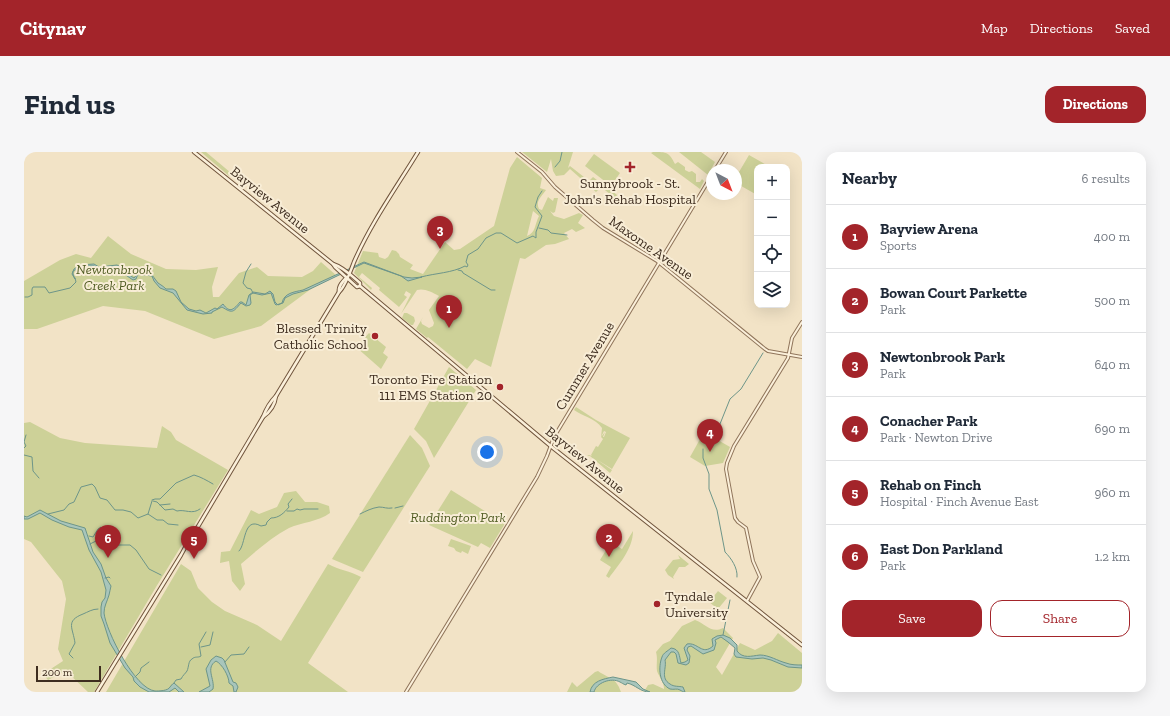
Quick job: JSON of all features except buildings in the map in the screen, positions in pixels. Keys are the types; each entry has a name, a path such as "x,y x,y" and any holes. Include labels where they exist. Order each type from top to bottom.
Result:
{"main road":[{"name":"Bayview Avenue","path":"194,152 360,283 360,286 551,446 802,645"},
{"path":"97,692 187,544 187,540 193,535 264,418 265,411 276,396 339,292 346,283 348,274 366,239 418,152"},
{"name":"Bayview Avenue","path":"334,264 335,267 357,287 360,286"}],"street":[{"name":"Maxome Avenue","path":"517,152 542,172 555,187 603,228 659,263 765,349 802,357"},
{"path":"719,164 726,152"},
{"name":"Cummer Avenue","path":"406,692 537,477 546,459 554,437 706,185"},
{"path":"747,601 760,577 754,565 746,529 735,518 726,465 734,446 785,362 792,338 802,322"}],"green space":[{"path":"201,152 206,152 231,173 229,176"},
{"path":"522,152 573,152 568,168 570,166 589,181 593,177 605,186 606,185 617,195 615,199 611,196 610,197 610,194 601,187 596,192 570,169 564,175 556,176 553,171 551,159 547,172"},
{"path":"662,152 669,155 675,164 678,162 685,167 685,170 689,172 692,171 696,174 696,182 700,182 702,179 704,181 700,189 651,153"},
{"path":"679,152 701,152 715,162 714,164 706,164 706,173"},
{"path":"594,154 620,173 611,186 585,166"},
{"path":"749,155 765,164 754,164 754,193 742,186 742,167"},
{"path":"517,157 542,178 540,188 546,190 538,201 539,209 542,210 548,197 553,201 554,198 558,198 555,212 553,213 550,211 554,216 564,219 579,213 583,215 578,223 585,228 576,232 572,229 564,233 569,239 555,244 546,245 525,259 520,258 491,367 475,359 467,369 416,329 423,317 421,321 422,324 429,328 433,326 434,323 429,310 439,296 425,290 417,290 401,314 411,294 406,291 404,295 407,297 399,307 362,273 359,277 372,288 371,290 354,273 363,251 378,253 379,257 385,259 392,250 396,251 400,257 413,265 410,269 423,274 445,242 454,250 460,249 494,226 510,168","holes":["533,211 539,216 534,230 527,236"]},
{"name":"Newtonbrook Creek Park","path":"108,236 131,254 166,269 196,270 218,267 212,287 213,297 219,297 239,273 257,267 268,276 302,277 313,271 321,262 337,276 319,283 261,326 214,339 145,311 103,306 37,329 24,329 24,281 60,260 76,254 91,258"},
{"path":"404,313 414,317 415,321 413,325 402,318"},
{"path":"369,333 386,347 383,353 388,357 381,369 356,347"},
{"path":"449,367 476,390 434,458 426,441 414,429"},
{"path":"576,407 596,420 630,438 612,469 596,459 612,470 610,473 590,456 587,456 589,455 592,456 591,455 596,446 598,447 603,439 601,437 602,428 592,419 574,410"},
{"path":"30,422 60,438 85,443 157,448 162,426 171,432 176,440 228,470 94,692 88,692 68,673 67,670 48,680 43,674 63,661 58,649 66,599 62,581 31,542 24,539 24,423"},
{"path":"704,432 730,447 723,463 705,466 690,457"},
{"path":"410,435 422,448 430,466 363,572 332,559"},
{"name":"Ruddington Park","path":"451,490 504,523 490,548 481,543 478,547 429,525"},
{"path":"296,491 305,502 317,502 329,506 330,513 320,518 289,528 264,544 241,564 245,584 240,591 232,581 229,561 220,563 221,552 230,551 251,510 259,514 277,507 284,493"},
{"path":"633,531 631,544 628,550 609,578 606,576 611,567 600,560 611,542 622,549"},
{"path":"451,539 471,546 468,554 462,551 461,553 456,551 454,548 448,546"},
{"path":"678,555 689,564 685,567 679,567 673,577 674,579 668,575 665,570 673,560 680,559"},
{"path":"181,564 191,571 198,588 212,602 225,611 257,625 281,641 328,564 361,577 308,663 348,692 106,692"},
{"path":"718,591 727,598 718,609 709,602"},
{"path":"695,620 715,630 723,628 733,638 716,667 722,675 740,643 755,650 772,641 778,633 802,653 802,692 645,692 648,685 653,684 664,689 657,671 656,652 663,644 670,641 682,626"},
{"path":"598,671 612,679 617,684 621,692 567,692 572,682 577,687"}],"water":[{"path":"364,262 404,277 422,277 408,281 401,276 364,263 308,290 293,294 285,298 283,303 281,304 285,297 287,295 303,290"},
{"path":"94,264 99,267 117,265 123,268 123,271 134,278 139,272 146,272 152,276 138,274 136,279 133,280 114,267 102,270 94,266 83,266 73,271 80,265"},
{"path":"152,276 166,289 173,289 176,291 181,302 189,309 196,311 200,310 206,313 215,308 217,309 223,304 230,310 240,302 246,305 249,295 253,292 265,294 270,291 278,305 275,304 271,293 262,295 253,293 250,295 250,305 246,306 241,303 233,311 228,311 222,307 212,313 203,314 187,310 173,293 160,288"},
{"path":"40,510 61,521 85,528 93,552 101,564 106,578 111,586 104,611 106,621 116,645 131,670 147,688 155,691 163,690 169,688 174,683 184,692 179,692 175,688 169,692 149,692 140,687 134,681 133,677 125,668 110,643 101,616 101,607 105,598 106,590 101,572 89,550 82,530 69,527 40,513 28,519 24,519 24,516 27,517"},
{"path":"723,635 730,638 737,645 737,651 739,654 747,656 767,656 788,664 802,665 802,668 788,667 763,658 752,659 736,657 734,654 735,648 721,637 715,640 716,643 714,650 703,654 691,646 688,647 687,650 690,656 689,663 686,665 678,663 676,654 671,652 665,660 665,679 672,685 683,687 685,692 666,687 660,675 660,666 664,653 671,648 674,649 679,653 681,663 685,662 688,660 684,648 687,644 691,644 706,650 713,646 712,639"},
{"path":"216,656 224,660 233,682 236,683 238,687 236,692 234,692 233,686 229,683 225,670 216,661 211,667 213,689 209,692 199,692 210,686 206,669 211,660"},
{"path":"613,677 636,682 643,689 650,692 643,691 627,683 626,685 612,680 604,682 595,689 594,692 590,692 593,685 596,683"}],"waterway":[{"path":"555,167 560,161 562,152"},
{"path":"421,277 449,272 465,266 467,267 468,265 466,262 468,255 478,249 486,238 496,233 501,233 517,243 533,236 536,238 536,232 542,216 535,207 538,197 542,191"},
{"path":"539,228 548,230 551,233 567,235"},
{"path":"251,264 246,272 243,283 247,288 251,289 253,293"},
{"path":"458,270 462,271 491,290 495,290"},
{"path":"25,297 32,295 33,287 45,287 49,293 70,288 76,282 75,278"},
{"path":"718,429 730,399 741,389 763,353"},
{"path":"24,448 26,446 24,442 26,435"},
{"path":"703,449 703,458 709,474 709,489 717,510 725,552 734,563 737,577"},
{"path":"24,455 32,457 33,471 39,478"},
{"path":"152,500 160,499 176,483 194,475 213,484"},
{"path":"48,514 64,510 69,504 74,502 81,487 92,484 100,498 107,500 115,510 131,512 138,518 148,514 157,520 163,520 168,524 178,525"},
{"path":"239,551 246,532 251,525 266,525 271,518 279,516 285,511 289,507 288,504 292,499"},
{"path":"148,514 152,501"},
{"path":"153,501 157,502 165,510 173,509 177,511 194,512 200,509"},
{"path":"160,505 170,504"},
{"path":"395,508 403,506"},
{"path":"360,514 376,507 392,508"},
{"path":"287,511 294,511 297,509 318,509"},
{"path":"89,536 93,537 101,527 103,530 101,532"},
{"path":"90,544 104,537 110,537"},
{"path":"97,541 106,545 130,545 136,550 149,569 161,575"},
{"path":"105,578 110,578"},
{"path":"723,635 730,600"},
{"path":"73,658 69,654 75,643 72,622 77,617 92,610 98,609"},
{"path":"174,683 176,680 181,679 188,669 191,660 201,656 199,644 206,632"},
{"path":"201,647 210,645 213,632"},
{"path":"225,662 231,655 244,654 249,647"},
{"path":"135,677 140,672 141,668 149,662"}],"place":[{"name":"Sunnybrook - St. John's Rehab Hospital","path":"630,167"},
{"name":"Newtonbrook Park","path":"440,249"},
{"name":"Bayview Arena","path":"449,328"},
{"name":"Blessed Trinity Catholic School","path":"375,336"},
{"name":"Toronto Fire Station 111 EMS Station 20","path":"500,387"},
{"name":"Conacher Park","path":"710,452"},
{"name":"Bowan Court Parkette","path":"609,557"},
{"name":"East Don Parkland","path":"108,558"},
{"name":"Rehab on Finch","path":"194,559"},
{"name":"Tyndale University","path":"657,604"}]}
